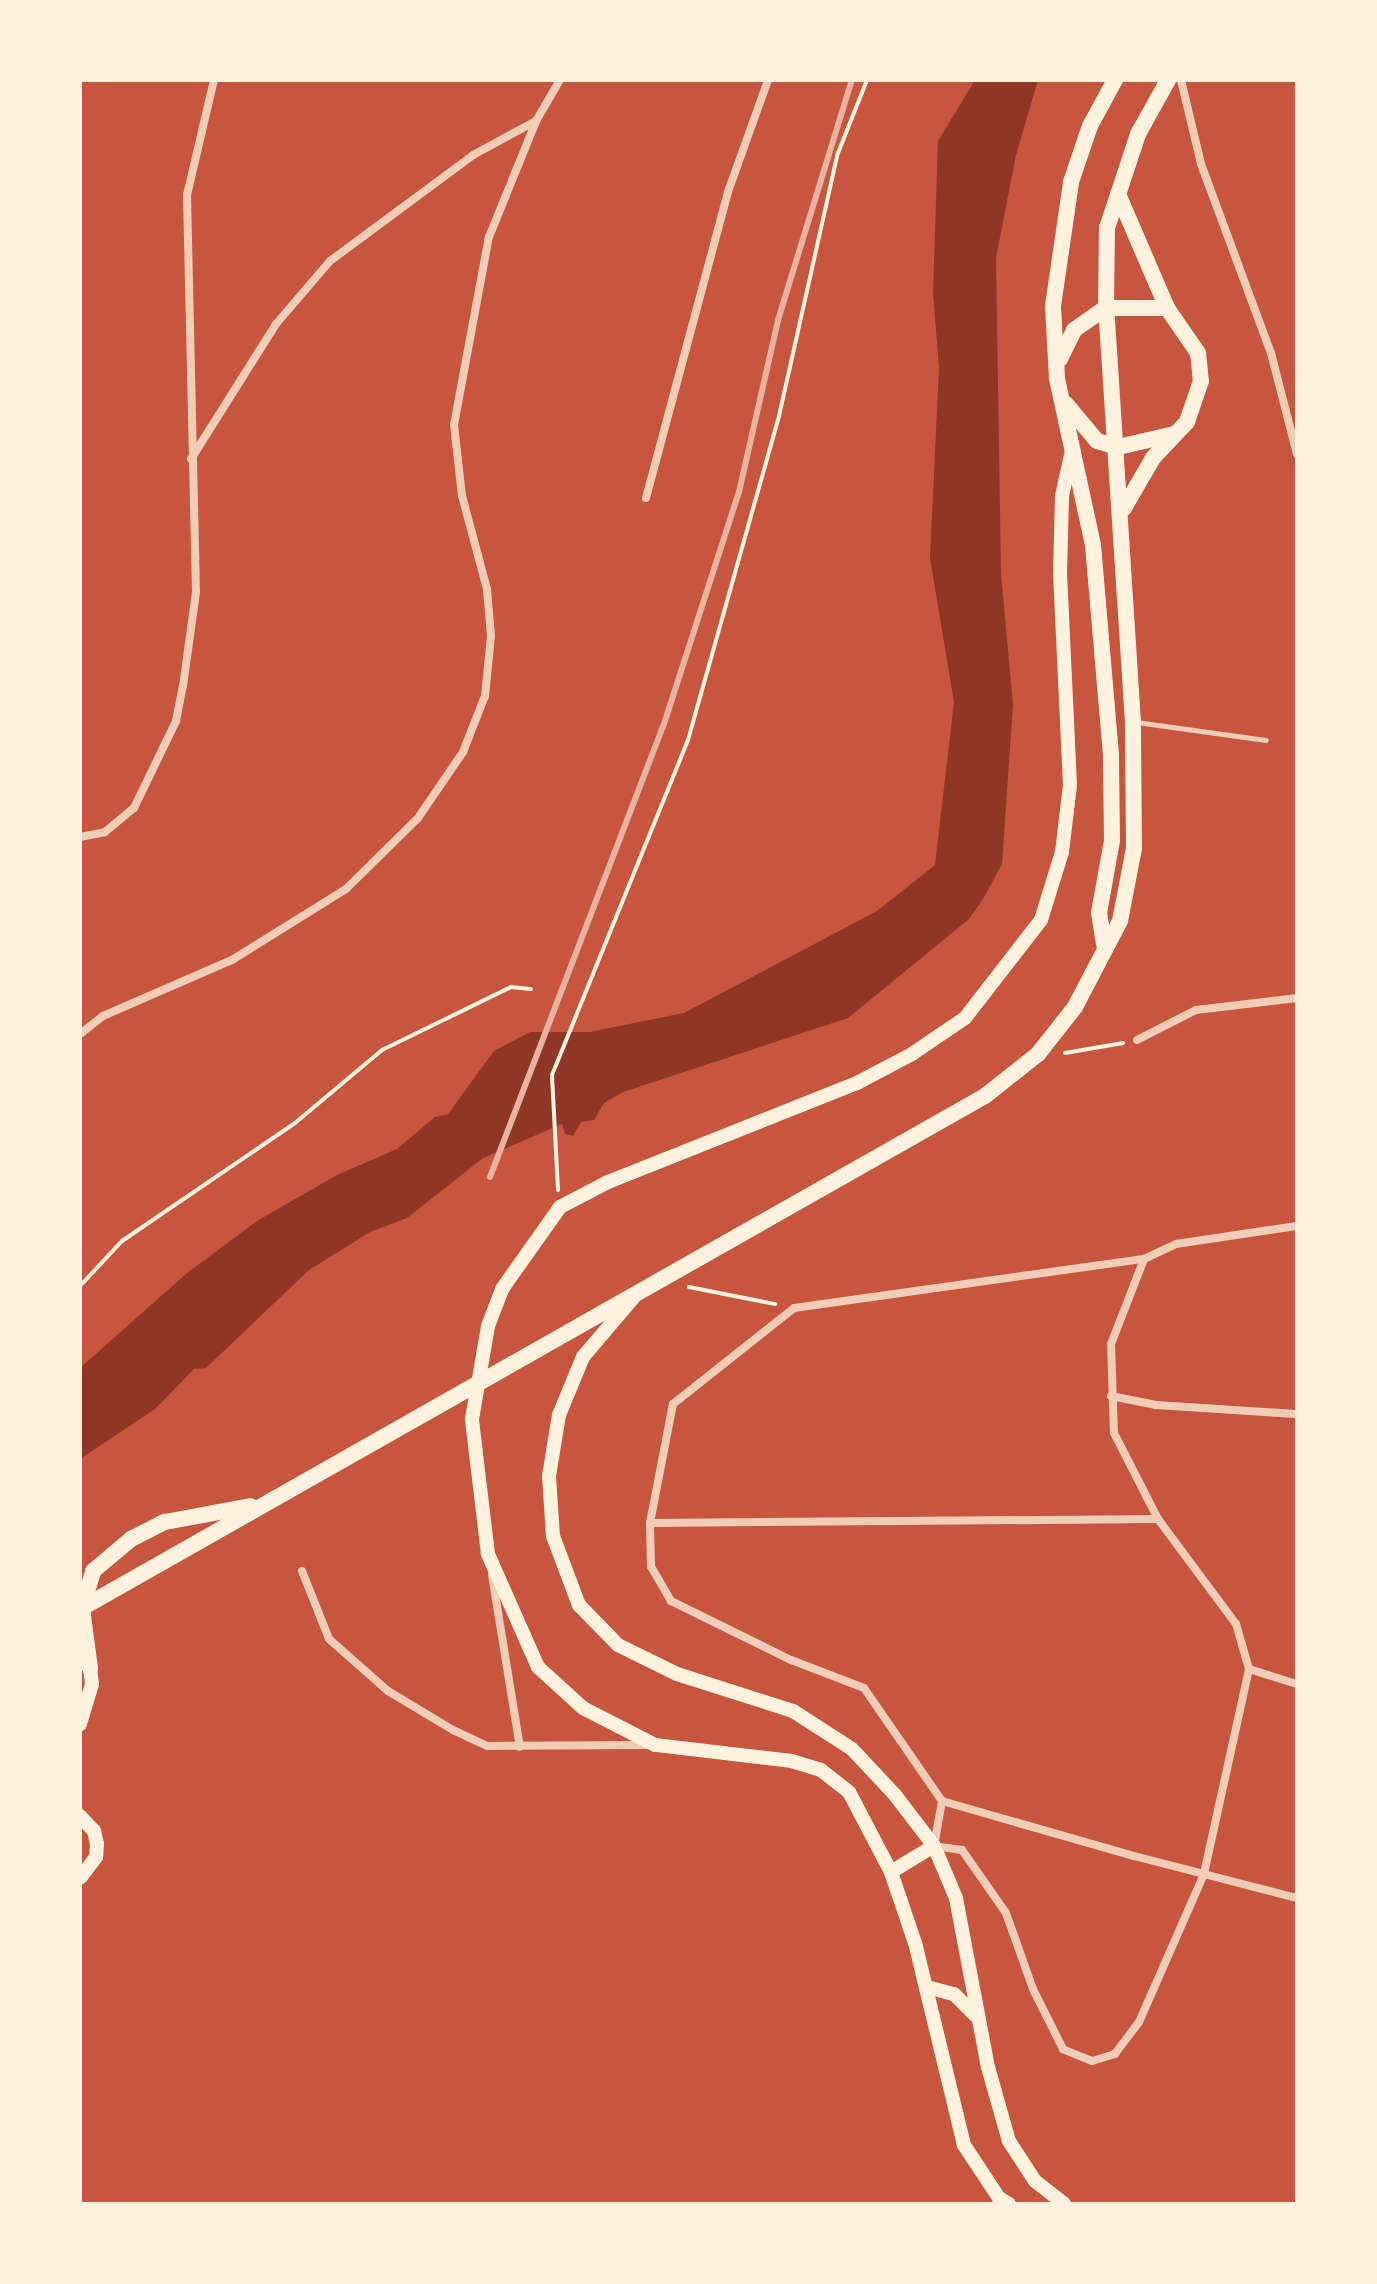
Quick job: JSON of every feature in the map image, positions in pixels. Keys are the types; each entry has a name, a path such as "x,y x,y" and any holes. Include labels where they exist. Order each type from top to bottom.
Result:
{"highway":[{"path":"1104,944 1099,913 1113,803 1106,700 1093,545 1057,378 1053,306 1060,238 1090,126 1115,80"},
{"path":"81,1608 365,1443 985,1096 1038,1054 1075,1007 1104,944 1120,921 1134,848 1133,722 1118,447 1106,308 1107,228 1138,134 1168,80"},
{"path":"1118,194 1167,308 1198,353 1201,381 1187,422 1133,486 1122,513"},
{"path":"1167,308 1106,308 1074,330 1062,347 1057,378 1081,428 1097,441 1118,447 1176,434"},
{"path":"1106,700 1133,722"},
{"path":"85,1663 81,1608 93,1571 131,1539 197,1512 257,1506"}],"main road":[{"path":"1009,2204 999,2198 964,2145 927,1987 891,1872 849,1792 821,1770 792,1761 655,1745 583,1708 538,1667 488,1554 472,1419 488,1326 524,1252 560,1207 608,1182 857,1083 912,1054 965,1018 1041,920 1062,852 1070,785 1060,574 1062,496 1072,451"},
{"path":"636,1293 583,1357 559,1415 549,1476 553,1536 579,1605 618,1645 677,1674 793,1711 852,1749 934,1846 956,1898 980,2026 1009,2141 1035,2181 1064,2204"},
{"path":"80,1724 90,1700 85,1663"},
{"path":"80,1816 94,1831 97,1844 96,1857 80,1878"},
{"path":"891,1872 934,1846"},
{"path":"927,1987 966,2003 980,2026"}],"street":[{"path":"80,837 105,832 134,808 176,721 196,592 187,195 214,80"},
{"path":"80,1034 103,1016 232,960 346,889 418,818 463,752 485,696 491,636 487,589 462,496 454,425 489,237 536,121 560,80"},
{"path":"646,498 729,189 768,80"},
{"path":"1181,80 1201,164 1271,353 1297,454"},
{"path":"191,460 276,324 330,261 473,155 536,121"},
{"path":"1137,1040 1196,1010 1297,998"},
{"path":"1297,1226 1176,1244 1144,1259 794,1308 673,1404 650,1523 651,1567 671,1601 791,1660 864,1688 942,1801 1297,1898"},
{"path":"942,1801 934,1846 962,1850 1006,1913 1033,1989 1063,2049 1092,2061 1115,2054 1139,2022 1204,1874 1249,1669 1236,1624 1158,1519 1114,1433 1111,1344 1144,1259"},
{"path":"1111,1396 1156,1405 1297,1414"},
{"path":"650,1523 1158,1519"},
{"path":"488,1554 520,1747"},
{"path":"302,1571 329,1639 388,1691 488,1746 655,1745"},
{"path":"1249,1669 1297,1684"}],"lane":[{"path":"1133,722 1266,740"}],"path":[{"path":"557,1180 552,1075 688,740 779,416 838,153 867,80"},
{"path":"80,1286 122,1241 202,1182 238,1164 295,1123 382,1050 511,987 531,989"},
{"path":"1038,1054 1137,1040"},
{"path":"659,1281 794,1308"}],"shaded area":[{"path":"975,80 1038,80 1016,155 996,258 1001,574 1013,705 1002,864 983,899 969,919 848,1018 623,1092 604,1103 594,1120 581,1122 573,1136 565,1134 562,1124 483,1158 407,1218 370,1232 309,1270 206,1368 194,1369 155,1409 80,1459 80,1368 187,1273 257,1221 337,1175 397,1149 435,1117 448,1114 494,1051 530,1032 590,1032 684,1013 877,911 935,865 954,702 930,558 939,368 933,293 938,141"}],"railway":[{"path":"490,1177 663,727 739,492 778,320 852,80"}]}
